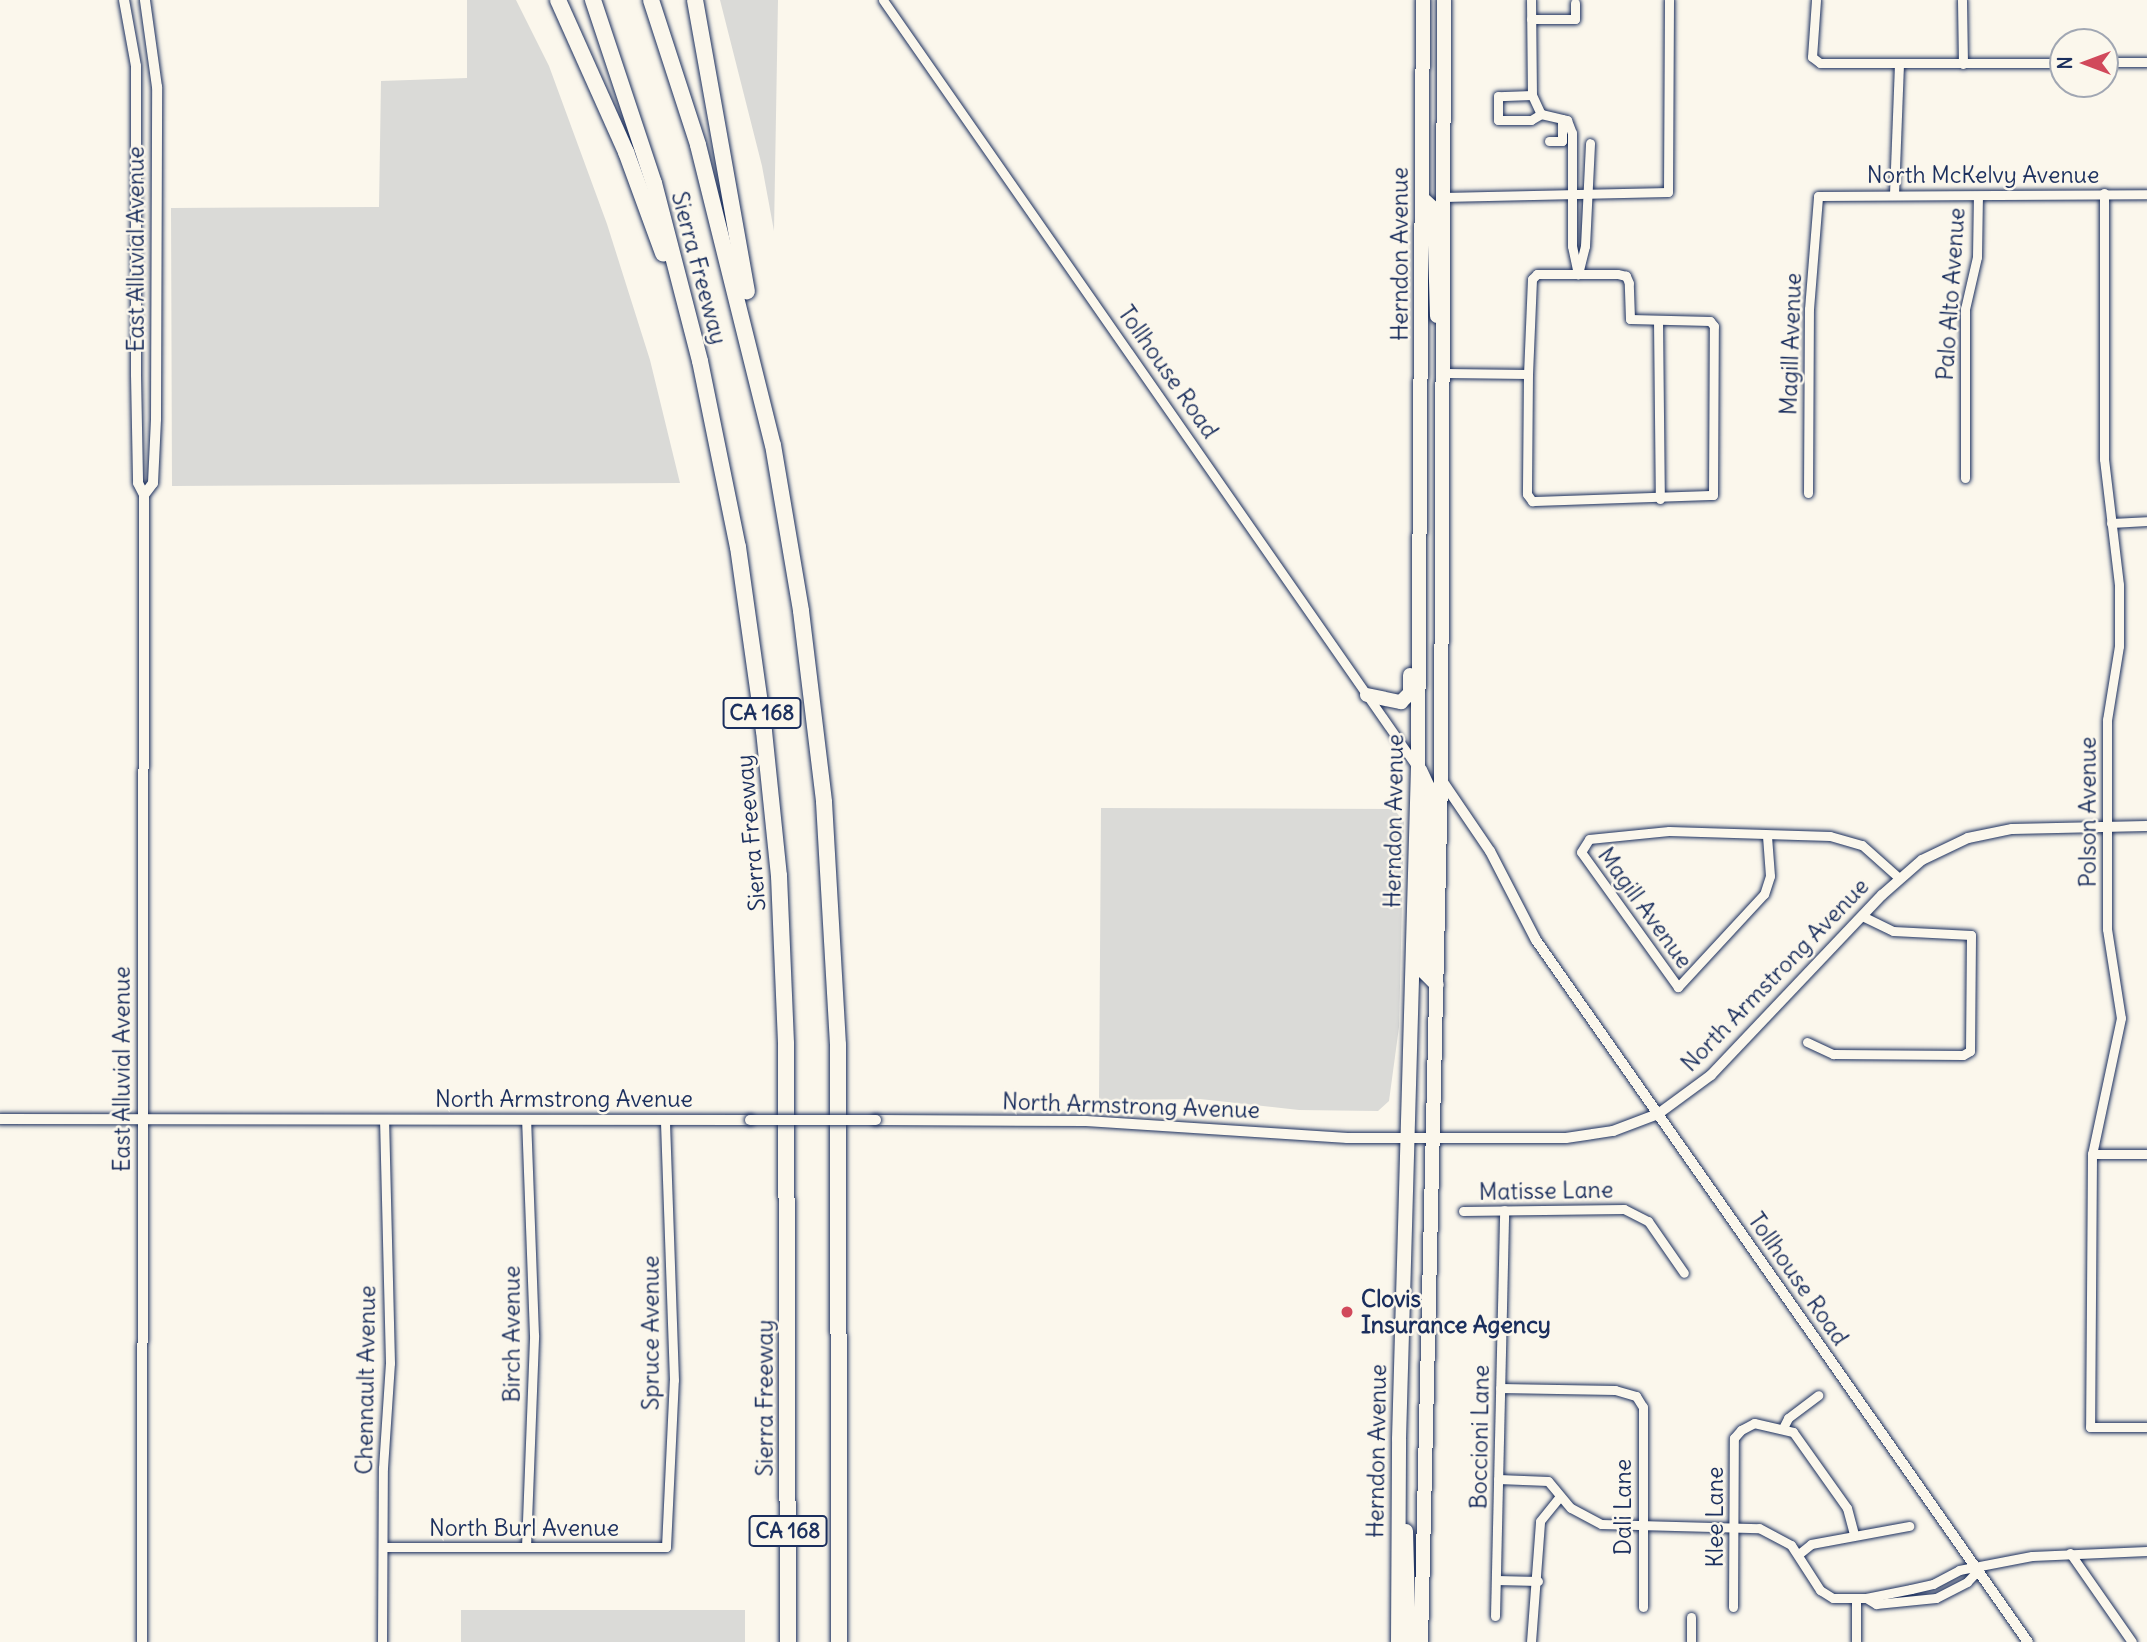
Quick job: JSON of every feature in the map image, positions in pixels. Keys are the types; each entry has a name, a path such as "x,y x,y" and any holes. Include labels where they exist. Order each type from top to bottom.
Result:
{"highway":[{"path":"558,0 648,208 720,452"},
{"name":"Sierra Freeway","path":"593,0 675,260 720,452 752,642 783,945 788,1642"},
{"name":"Sierra Freeway","path":"651,0 698,145 753,353 801,611 830,871 838,1059 840,1642"},
{"path":"695,0 738,231 753,353"},
{"path":"782,1642 788,1616"}],"main road":[{"name":"Herndon Avenue","path":"1398,1642 1399,1474 1418,768 1424,200 1423,0"},
{"name":"Herndon Avenue","path":"1422,1642 1441,779 1445,373 1444,0"},
{"path":"1423,40 1433,102 1433,185 1443,197"},
{"path":"1424,200 1434,209 1433,290 1445,373"},
{"path":"1367,695 1388,703 1406,699 1410,693 1410,645 1419,631 1427,645 1428,723 1441,730"},
{"path":"1418,768 1428,787 1424,972 1437,985"},
{"path":"1399,1474 1409,1555 1409,1642"}],"street":[{"name":"East Alluvial Avenue","path":"124,0 136,66 138,483 144,495 142,1642"},
{"name":"East Alluvial Avenue","path":"144,495 153,484 156,419 157,87 145,0"},
{"name":"Tollhouse Road","path":"883,0 1418,768"},
{"path":"1531,0 1532,95 1541,114"},
{"path":"1443,197 1668,192 1670,0"},
{"path":"1816,0 1812,57 1831,65 2049,63"},
{"path":"1962,0 1963,64"},
{"path":"1531,19 1575,19 1575,3"},
{"path":"2119,62 2147,62"},
{"path":"1894,194 1899,66"},
{"path":"1532,95 1498,96 1498,120 1531,120 1541,114 1564,120 1572,134 1572,194 1577,274"},
{"path":"1549,141 1563,141 1564,120"},
{"path":"1577,274 1585,246 1585,194 1590,143"},
{"name":"Polson Avenue","path":"2104,193 2104,459 2119,585 2119,646 2107,720 2107,929 2121,1018 2092,1154 2090,1427 2147,1427"},
{"name":"North McKelvy Avenue","path":"1818,196 2147,194"},
{"name":"Magill Avenue","path":"1808,493 1809,309 1818,196"},
{"name":"Palo Alto Avenue","path":"1965,478 1965,309 1977,257 1978,196"},
{"path":"1537,274 1626,276 1630,319 1658,320 1710,321 1714,326 1713,495 1660,499 1528,499 1528,374 1532,279 1537,274"},
{"path":"1658,320 1660,499"},
{"path":"1445,373 1528,374"},
{"path":"2111,523 2147,521"},
{"name":"Tollhouse Road","path":"1441,779 1490,851 1536,940 2028,1642"},
{"name":"North Armstrong Avenue","path":"0,1119 1086,1121 1408,1139 1589,1136 1658,1114 1711,1075 1899,878 1945,847 1991,832 2147,826"},
{"name":"Magill Avenue","path":"1669,831 1767,836 1770,876 1764,894 1678,987 1581,852 1589,839 1669,831"},
{"path":"1767,836 1847,838 1878,857 1899,878"},
{"path":"1807,1042 1833,1054 1963,1055 1970,1051 1971,935 1893,931 1862,916"},
{"name":"Chennault Avenue","path":"382,1642 390,1363 384,1120"},
{"name":"Birch Avenue","path":"526,1120 534,1335 526,1548"},
{"name":"Spruce Avenue","path":"665,1120 674,1368 666,1547"},
{"path":"2092,1154 2147,1154"},
{"name":"Matisse Lane","path":"1463,1211 1624,1209 1648,1221 1684,1273"},
{"name":"Boccioni Lane","path":"1495,1616 1504,1210"},
{"name":"Dali Lane","path":"1500,1388 1615,1390 1636,1396 1643,1407 1643,1607"},
{"path":"1818,1395 1788,1418 1784,1426 1847,1508 1854,1535"},
{"name":"Klee Lane","path":"1733,1607 1734,1438 1741,1430 1754,1423 1784,1426"},
{"path":"1498,1479 1542,1479 1571,1508 1601,1524 1734,1526 1774,1534 1800,1553 1820,1590 1833,1598 1861,1598 1933,1584 1959,1570 1978,1570 2070,1553 2147,1551"},
{"path":"1531,1642 1538,1581 1540,1521 1560,1496"},
{"path":"1800,1553 1811,1544 1909,1525"},
{"name":"North Burl Avenue","path":"383,1548 666,1547"},
{"path":"2070,1553 2132,1642"},
{"path":"1861,1598 1876,1604 1903,1603 1955,1590 1978,1570"},
{"path":"1496,1580 1538,1581"},
{"path":"1902,1590 1903,1603"},
{"path":"1856,1642 1861,1598"},
{"path":"1691,1617 1691,1642"}],"shaded area":[{"path":"467,0 516,0 549,66 607,224 650,360 680,483 172,486 171,208 379,207 381,81 467,78"},
{"path":"720,0 778,0 774,231 762,166"},
{"path":"1101,808 1394,809 1404,822 1399,1027 1389,1101 1378,1111 1299,1110 1200,1099 1099,1100"},
{"path":"461,1610 745,1610 745,1642 461,1642"}],"place":[{"name":"Clovis Insurance Agency","path":"1347,1312"}]}
